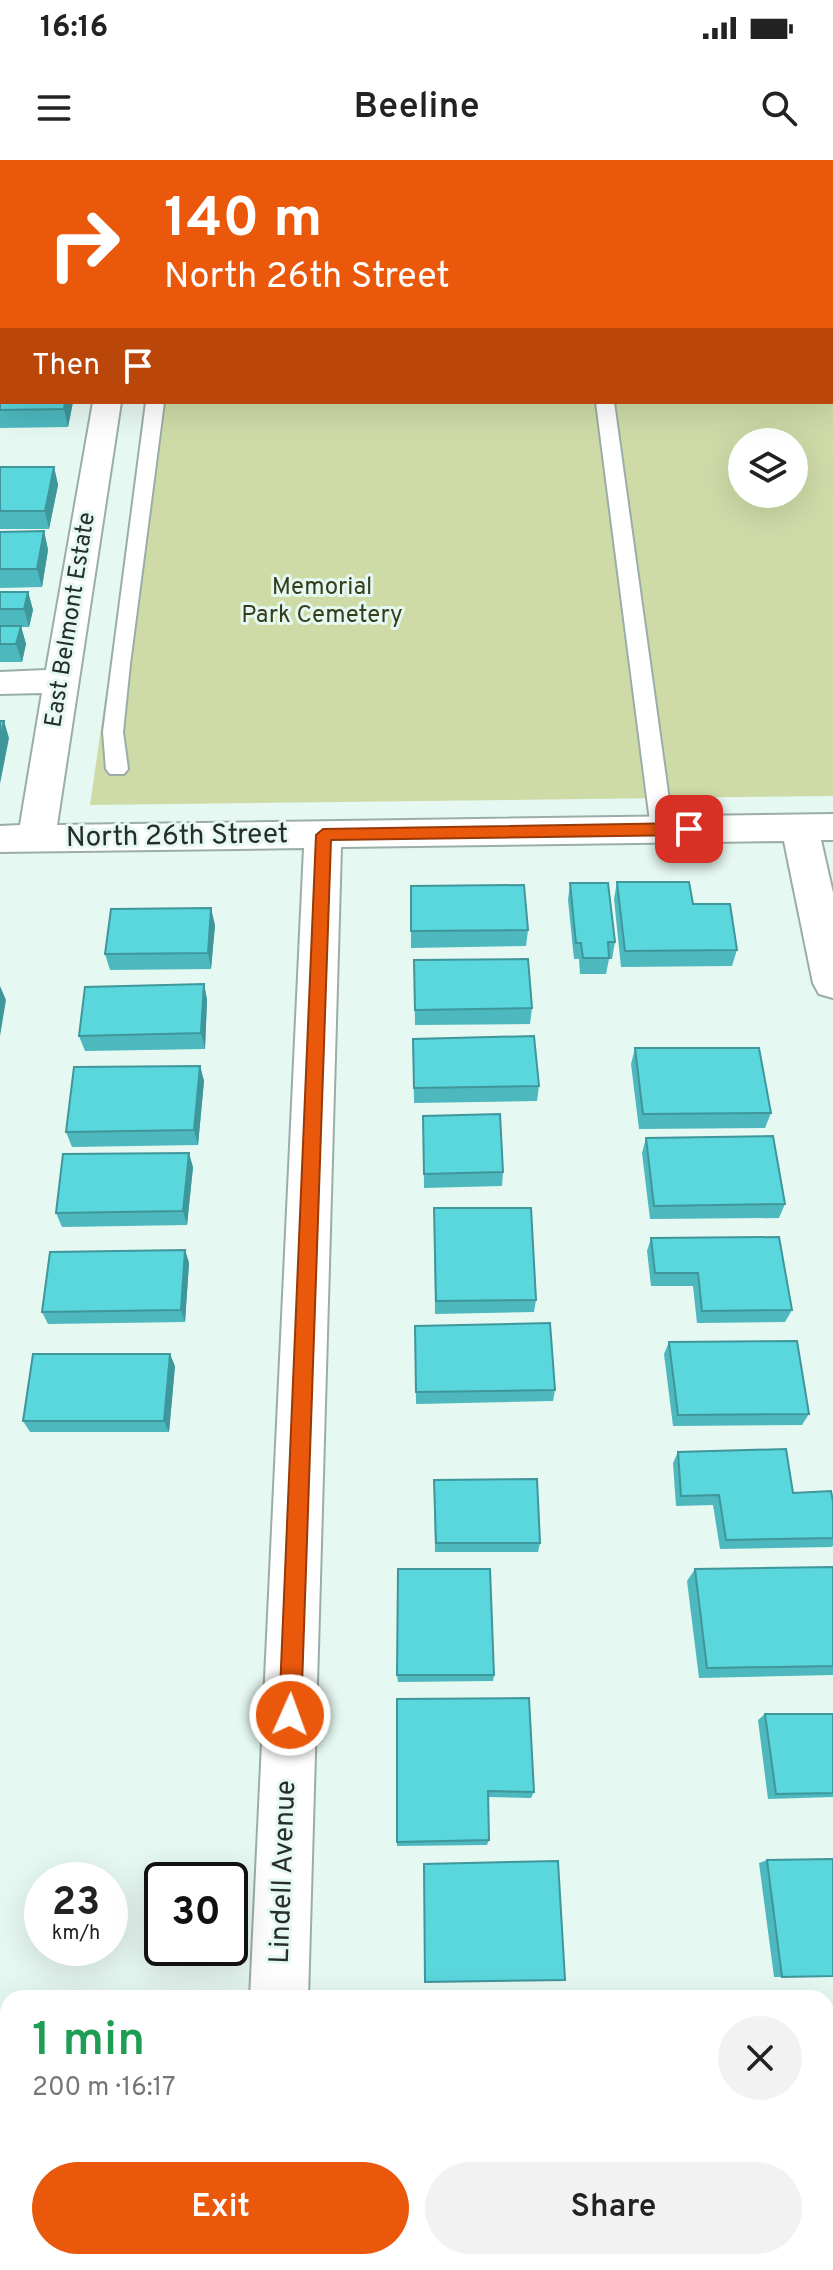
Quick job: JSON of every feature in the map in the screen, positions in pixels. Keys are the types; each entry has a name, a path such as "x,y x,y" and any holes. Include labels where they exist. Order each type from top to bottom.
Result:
{"street":[{"name":"East Belmont Estate","path":"18,838 61,681 107,404"},
{"path":"0,683 61,681"},
{"path":"816,827 833,983"},
{"name":"North 26th Street","path":"18,838 816,827"},
{"name":"Lindell Avenue","path":"279,1990 323,835"}],"lane":[{"path":"117,769 113,732 120,664 155,404"},
{"path":"605,404 662,829"}],"green space":[{"name":"Memorial Park Cemetery","path":"148,404 833,404 833,796 90,805"}],"building":[{"path":"0,404 65,404 64,409 0,410"},
{"path":"0,467 54,467 45,511 0,511"},
{"path":"44,531 37,569 0,569 0,532"},
{"path":"0,592 28,592 24,609 0,609"},
{"path":"0,626 21,626 16,644 0,644"},
{"path":"617,882 689,882 693,904 730,904 737,950 625,951"},
{"path":"570,883 608,883 615,942 608,942 609,958 583,958 581,943 576,943"},
{"path":"524,885 528,930 411,931 411,886"},
{"path":"211,908 208,953 105,954 111,909"},
{"path":"528,959 532,1008 415,1010 414,960"},
{"path":"204,984 201,1033 79,1036 85,987"},
{"path":"534,1036 539,1086 414,1088 413,1039"},
{"path":"635,1048 759,1048 771,1113 643,1114"},
{"path":"200,1066 194,1130 66,1132 74,1067"},
{"path":"500,1114 503,1172 424,1174 423,1116"},
{"path":"773,1136 785,1204 654,1206 646,1138"},
{"path":"189,1153 183,1211 56,1213 63,1154"},
{"path":"434,1208 531,1208 536,1300 436,1301"},
{"path":"779,1237 792,1310 702,1311 698,1273 655,1273 651,1238"},
{"path":"185,1250 181,1310 42,1312 50,1252"},
{"path":"550,1323 555,1390 416,1392 415,1326"},
{"path":"797,1341 809,1414 678,1415 669,1342"},
{"path":"33,1354 170,1354 164,1421 23,1421"},
{"path":"786,1449 793,1493 831,1491 833,1538 726,1540 719,1495 681,1496 678,1452"},
{"path":"537,1479 540,1543 436,1543 434,1480"},
{"path":"833,1567 833,1666 707,1668 695,1569"},
{"path":"398,1569 490,1569 494,1675 397,1675"},
{"path":"529,1698 534,1792 488,1791 489,1840 397,1842 397,1699"},
{"path":"765,1714 833,1714 833,1793 776,1794"},
{"path":"833,1859 833,1976 782,1977 767,1860"},
{"path":"558,1861 565,1980 425,1982 424,1864"}],"route":[{"path":"290,1715 323,835 689,829"}]}
